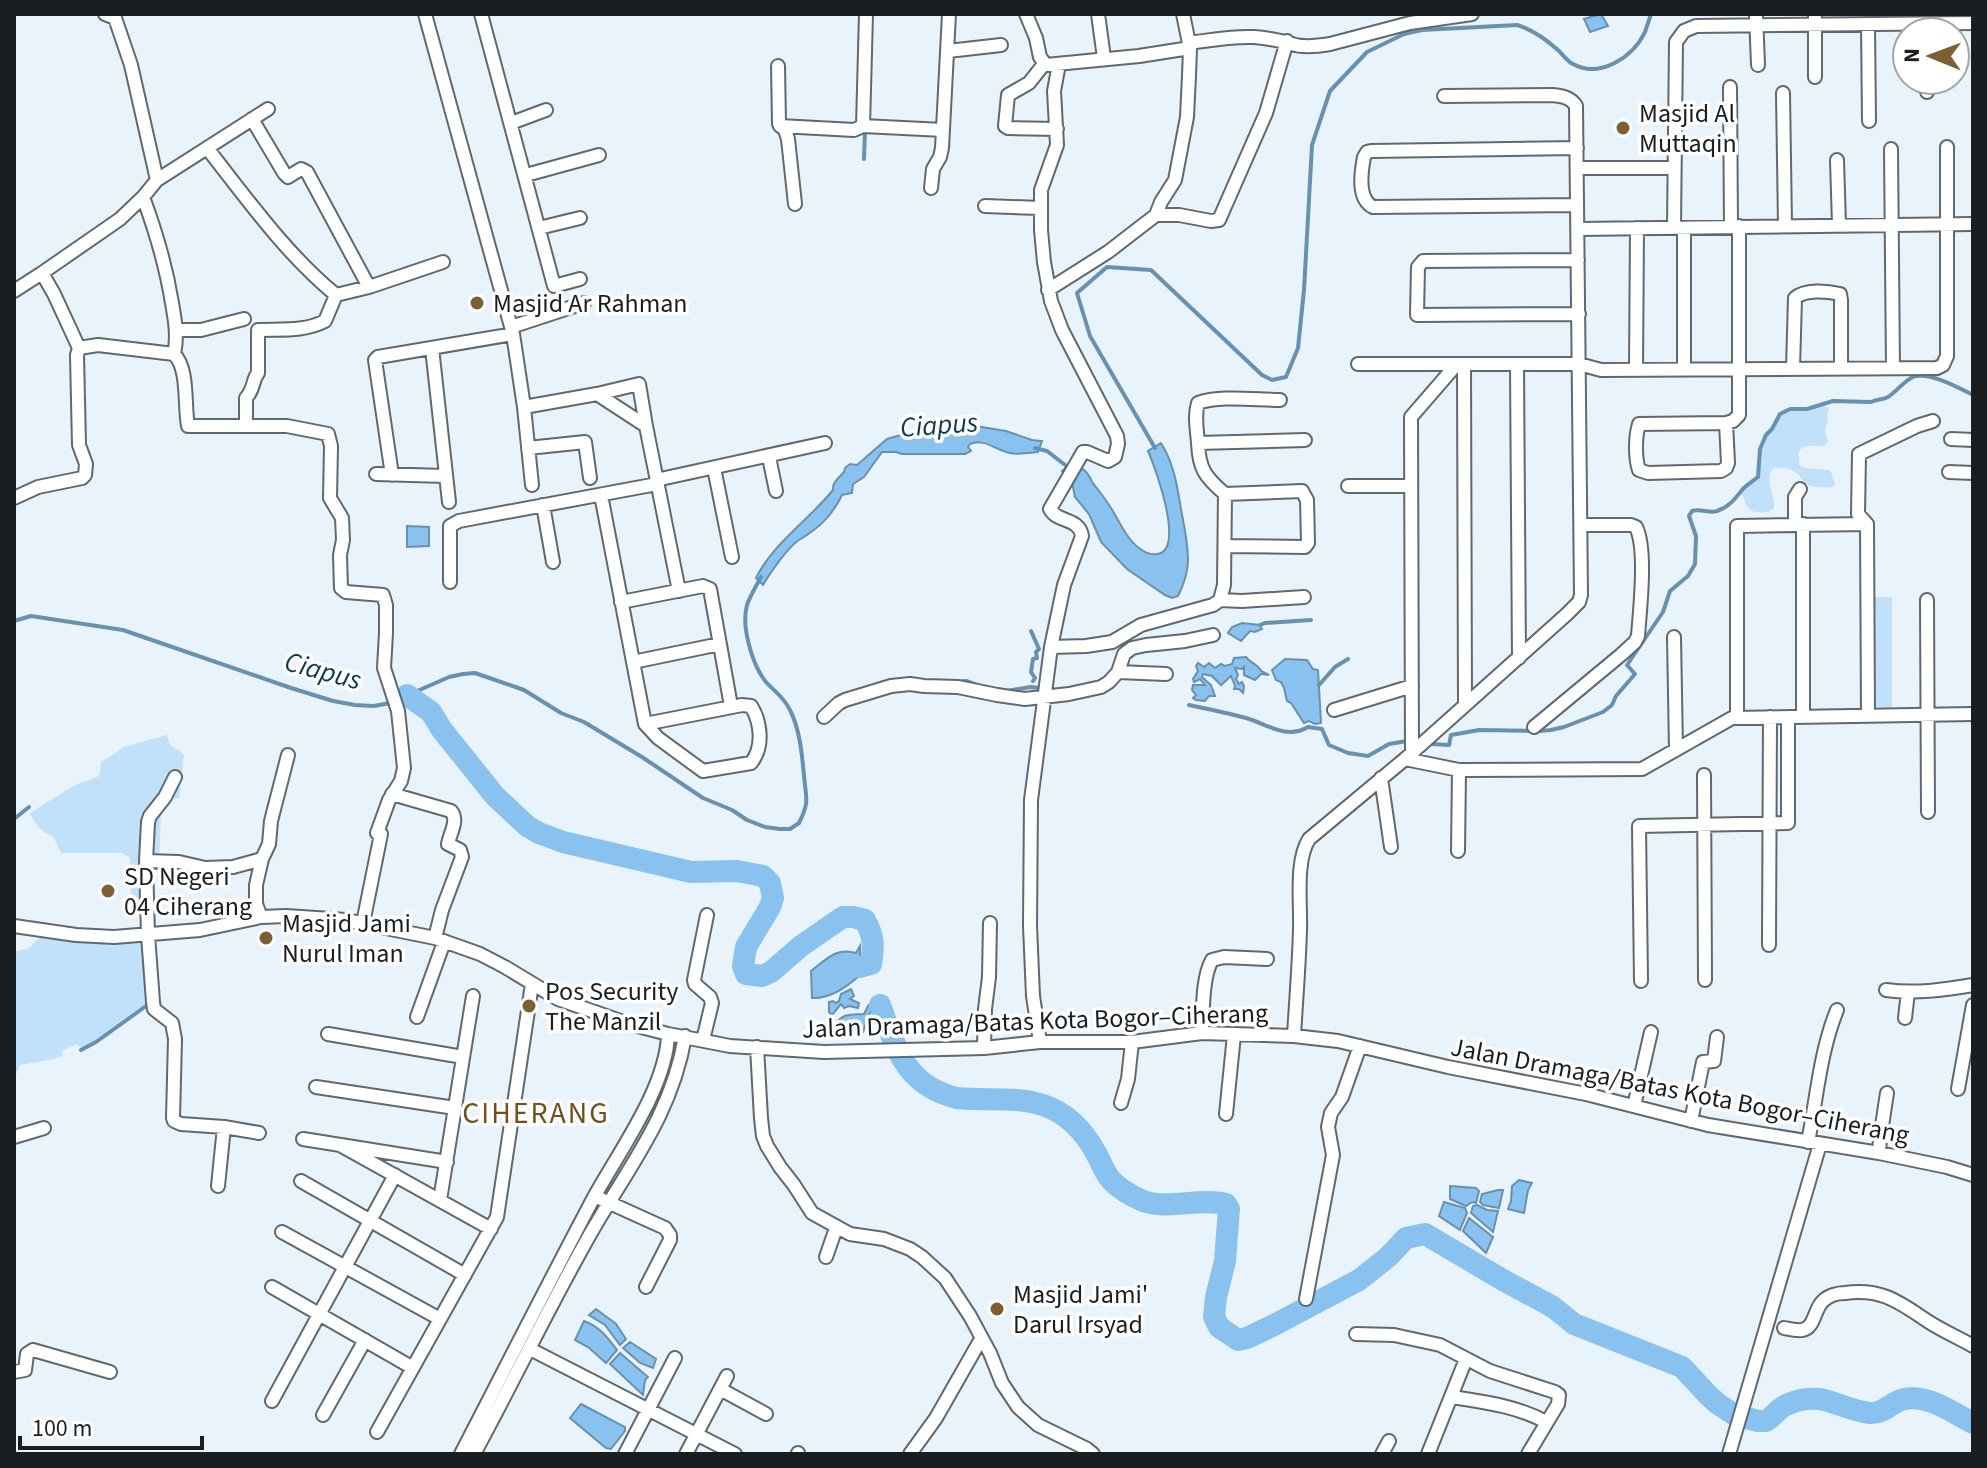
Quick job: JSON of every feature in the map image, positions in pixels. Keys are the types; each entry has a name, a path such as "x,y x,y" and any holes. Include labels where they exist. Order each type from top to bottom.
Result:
{"street":[{"path":"425,14 512,331 532,485"},
{"path":"481,14 554,286 580,279"},
{"path":"863,126 866,14"},
{"path":"931,188 933,169 941,152 949,14"},
{"path":"1026,14 1044,64"},
{"path":"1098,14 1104,58"},
{"path":"1048,290 1108,252 1156,215 1175,180 1187,117 1190,45 1183,14"},
{"path":"1044,64 1153,55 1190,45 1242,37 1287,41 1292,45 1330,44 1410,23 1472,14"},
{"path":"108,15 115,18 131,65 157,180"},
{"path":"1815,19 1815,77"},
{"path":"1684,368 1674,168 1676,42 1684,31 1696,26 1756,20 1815,19 1891,26"},
{"path":"1756,20 1758,65"},
{"path":"1868,24 1869,121"},
{"path":"1156,215 1219,220 1266,113 1287,41"},
{"path":"948,51 1001,45"},
{"path":"1044,64 1029,83 1008,95 1005,126 1057,129"},
{"path":"1040,1042 1033,996 1029,893 1031,800 1051,647 1064,585 1082,536 1077,525 1049,511 1085,452 1105,461 1112,460 1118,444 1114,430 1062,330 1048,290 1040,208 1042,184 1055,151 1054,91 1059,64"},
{"path":"778,66 778,116 788,139 795,204"},
{"path":"1726,423 1728,463 1721,471 1648,473 1639,470 1639,424 1726,423 1739,415 1730,87"},
{"path":"1783,93 1785,226"},
{"path":"1294,1036 1301,864 1309,839 1519,658 1579,602 1581,595 1576,106 1567,98 1552,95 1444,96"},
{"path":"14,291 120,219 157,180 268,109"},
{"path":"511,123 546,110"},
{"path":"252,119 288,177 301,169 307,172 369,287"},
{"path":"780,126 943,130"},
{"path":"1358,364 1579,364 1601,370 1937,368 1943,365 1947,356 1947,147"},
{"path":"207,148 277,236 336,295"},
{"path":"1577,148 1371,151 1364,157 1363,195 1367,204 1373,207 1577,205"},
{"path":"1891,149 1893,368"},
{"path":"526,175 599,155"},
{"path":"1837,160 1839,225"},
{"path":"1577,168 1674,168"},
{"path":"143,197 168,276 176,330 174,354"},
{"path":"985,206 1040,208"},
{"path":"539,228 580,218"},
{"path":"1578,229 1973,224"},
{"path":"1636,370 1637,228"},
{"path":"1578,260 1423,261 1418,267 1417,315 1579,314"},
{"path":"336,295 443,262"},
{"path":"14,498 38,487 85,475 86,461 79,445 79,348 42,273"},
{"path":"1793,369 1795,298 1805,293 1831,292 1840,294 1841,300 1841,369"},
{"path":"246,426 246,398 253,390 258,373 258,330 314,327 325,321 336,295"},
{"path":"392,475 375,360 378,357 512,331 584,303"},
{"path":"176,330 201,330 244,319"},
{"path":"79,348 98,345 174,354 180,360 183,372 188,426 287,426 328,434 331,451 330,495 342,518 341,588 346,592 383,595 386,605 384,668 398,711 404,773 377,833 381,834 363,923"},
{"path":"432,348 449,502"},
{"path":"1408,755 1412,686 1411,417 1460,365"},
{"path":"1460,365 1465,705"},
{"path":"1517,365 1519,658"},
{"path":"524,407 639,384 679,591"},
{"path":"597,394 646,426"},
{"path":"1225,546 1305,547 1309,537 1307,500 1302,491 1225,494 1210,482 1200,465 1196,407 1200,402 1226,399 1280,400"},
{"path":"1868,716 1858,521 1859,454 1933,421"},
{"path":"1951,439 1973,440"},
{"path":"1198,443 1305,440"},
{"path":"528,448 585,442 590,478"},
{"path":"450,582 450,526 459,521 601,495 825,443"},
{"path":"769,457 776,491"},
{"path":"714,468 732,557"},
{"path":"1949,472 1973,473"},
{"path":"376,474 446,476"},
{"path":"1348,486 1411,486"},
{"path":"1800,489 1795,497 1799,524 1803,717"},
{"path":"1051,647 1112,642 1141,625 1217,603 1224,585 1225,494"},
{"path":"601,495 645,724 658,738 703,771 751,763 756,757 760,737 751,706 731,706 645,724"},
{"path":"543,505 553,562"},
{"path":"1737,718 1737,526 1858,521"},
{"path":"1534,727 1622,654 1638,636 1641,557 1636,527 1581,525"},
{"path":"621,602 703,586 710,589 731,706"},
{"path":"1220,600 1304,597"},
{"path":"1927,600 1928,812"},
{"path":"824,717 845,700 904,684 958,687 1025,699 1101,687 1114,678 1124,654 1132,648 1213,635"},
{"path":"1674,637 1676,750"},
{"path":"633,662 720,644"},
{"path":"1118,672 1166,674"},
{"path":"1334,710 1412,686"},
{"path":"1408,755 1459,770 1642,769 1732,718 1973,714"},
{"path":"1769,945 1770,717"},
{"path":"1641,981 1639,826 1788,823 1788,717"},
{"path":"1770,754 1789,755"},
{"path":"261,917 256,904 256,885 269,844 271,821 288,755"},
{"path":"1458,851 1459,770"},
{"path":"1704,775 1705,980"},
{"path":"175,777 150,816 146,861 154,1009 172,1023 175,1039 173,1118 181,1124 259,1133"},
{"path":"1381,778 1391,847"},
{"path":"392,794 451,811 455,820 448,844 460,850 462,857 442,910 439,940 417,1017"},
{"path":"146,861 179,862 205,868 233,867 262,859"},
{"path":"703,1040 712,1003 694,980 707,915"},
{"name":"Jalan Dramaga/Batas Kota Bogor–Ciherang","path":"14,926 76,935 148,935 200,930 261,917 315,917 363,923 439,940 480,954 558,999 626,1023 730,1046 824,1052 984,1048 1040,1042 1132,1042 1202,1033 1294,1036 1360,1046 1571,1091 1691,1121 1879,1153 1973,1175"},
{"path":"984,1048 990,923"},
{"path":"1202,1033 1205,987 1212,960 1224,957 1267,959"},
{"path":"377,1432 497,1217 532,984"},
{"path":"1886,990 1939,991 1973,985"},
{"path":"1905,1018 1908,992"},
{"path":"440,1200 473,996"},
{"path":"1958,1089 1973,1005"},
{"path":"1729,1454 1814,1143 1824,1048 1837,1010"},
{"path":"1634,1106 1651,1032"},
{"path":"328,1034 463,1057"},
{"path":"461,1454 595,1195 642,1113 663,1064 668,1034"},
{"path":"1226,1114 1234,1035"},
{"path":"474,1454 573,1264 649,1138 671,1093 685,1036"},
{"path":"1691,1121 1702,1065 1705,1061 1714,1061 1717,1037"},
{"path":"1121,1103 1128,1079 1132,1042"},
{"path":"1306,1299 1333,1155 1328,1127 1360,1046"},
{"path":"757,1047 761,1118 767,1146 812,1213 850,1234 884,1239 922,1257 945,1278 970,1316 1002,1383 1026,1415 1093,1454"},
{"path":"663,1064 678,1070"},
{"path":"316,1087 455,1108"},
{"path":"1879,1153 1887,1093"},
{"path":"218,1186 224,1127"},
{"path":"14,1137 44,1128"},
{"path":"303,1139 447,1162"},
{"path":"340,1145 491,1229"},
{"path":"272,1401 395,1175"},
{"path":"301,1181 465,1275"},
{"path":"595,1195 660,1226 670,1235 646,1287"},
{"path":"826,1257 836,1228"},
{"path":"282,1232 440,1319"},
{"path":"272,1287 413,1368"},
{"path":"1784,1328 1802,1331 1810,1325 1824,1300 1837,1293 1869,1292 1896,1299 1931,1324 1973,1346"},
{"path":"1356,1334 1394,1335 1432,1343 1503,1376 1559,1395 1558,1404 1528,1454"},
{"path":"910,1454 936,1418 981,1339"},
{"path":"323,1415 365,1340"},
{"path":"530,1349 735,1454"},
{"path":"14,1372 25,1370 27,1354 33,1350 110,1372"},
{"path":"625,1454 675,1358"},
{"path":"1428,1454 1466,1359"},
{"path":"686,1454 727,1376"},
{"path":"720,1389 766,1414"},
{"path":"1452,1397 1500,1405 1534,1415 1546,1422"},
{"path":"1382,1454 1389,1441"}],"shaded area":[{"path":"1822,405 1830,409 1825,429 1828,442 1824,446 1807,446 1799,451 1799,465 1829,470 1835,484 1833,487 1813,486 1792,470 1773,468 1770,483 1774,508 1768,512 1749,509 1741,492 1758,477 1761,449 1781,414"},
{"path":"1874,597 1892,597 1892,707 1874,707"},
{"path":"167,735 170,745 184,754 179,798 169,799 161,810 159,865 151,865 151,906 131,907 130,858 122,853 61,853 53,836 39,828 30,813 75,785 97,777 101,762 124,747"},
{"path":"44,933 112,943 146,942 150,1003 81,1048 77,1044 54,1059 20,1065 14,1079 14,952 29,948"}],"water":[{"path":"1601,14 1608,26 1590,32 1584,19"},
{"path":"963,424 1042,441 1038,452 1024,454 1010,453 980,442 970,444 968,447 971,451 965,454 882,452 864,477 853,484 852,493 842,495 824,521 790,548 763,585 756,578 772,553 833,490 835,482 850,464 857,465 887,439 918,430 934,431"},
{"path":"1161,443 1174,475 1188,554 1183,583 1178,596 1172,598 1127,569 1101,542 1089,514 1075,497 1072,482 1062,471 1073,461 1084,470 1131,541 1145,552 1157,554 1165,549 1169,539 1169,524 1162,490 1148,451"},
{"path":"407,526 429,527 429,546 407,547"},
{"path":"1242,623 1260,625 1262,629 1250,631 1241,641 1228,633 1232,627"},
{"path":"1246,657 1269,675 1261,674 1255,680 1244,675 1244,667 1235,668 1236,679 1244,686 1243,693 1234,689 1231,676 1221,685 1212,676 1203,674 1215,696 1209,696 1205,701 1193,698 1196,695 1193,685 1205,685 1200,679 1194,682 1193,679 1198,663 1204,667 1209,663 1215,668 1221,664 1232,664 1234,658"},
{"path":"1285,659 1307,660 1313,669 1318,670 1321,723 1304,723 1287,701 1284,688 1272,670"},
{"path":"860,946 860,975 838,991 825,997 812,998 811,971 832,955 856,953"},
{"path":"851,989 854,996 850,999 859,1003 858,1008 844,1008 841,1004 832,1015 829,1002 836,1003 841,994"},
{"path":"881,996 886,997 884,1003 871,1011 863,1032 828,1033 843,1017 864,1014 868,1006"},
{"path":"1519,1180 1532,1183 1524,1213 1508,1209 1512,1186"},
{"path":"1450,1186 1476,1188 1479,1191 1476,1203 1466,1206 1450,1199"},
{"path":"1503,1190 1499,1208 1480,1202 1482,1194"},
{"path":"1444,1202 1465,1208 1467,1213 1460,1230 1439,1216"},
{"path":"1473,1206 1498,1211 1493,1232 1471,1213"},
{"path":"1469,1218 1493,1237 1486,1253 1463,1231"},
{"path":"596,1309 616,1324 626,1339 620,1345 605,1325 589,1315"},
{"path":"584,1321 599,1329 617,1350 606,1363 575,1340"},
{"path":"630,1342 656,1359 653,1368 640,1363 623,1348"},
{"path":"620,1353 648,1377 643,1395 610,1364"},
{"path":"581,1404 625,1427 611,1449 570,1418"}],"waterway":[{"name":"Ciapus","path":"1155,448 1090,336 1077,293 1107,267 1151,270 1262,375 1272,380 1286,377 1298,348 1312,145 1330,91 1367,52 1404,34 1422,30 1517,25 1545,39 1573,64 1594,69 1615,63 1632,50 1645,32 1651,14"},
{"path":"864,159 865,131"},
{"path":"1431,744 1449,745 1451,735 1479,730 1551,730 1603,712 1612,705 1635,674 1627,665 1663,612 1670,591 1688,576 1695,564 1696,536 1689,516 1692,511 1714,512 1725,507 1758,477 1760,449 1780,414 1790,409 1807,409 1833,401 1871,402 1884,399 1913,377 1920,376 1944,381 1973,395"},
{"name":"Ciapus","path":"1035,448 1047,451 1069,468"},
{"name":"Ciapus","path":"14,621 31,616 123,630 291,688 355,705 390,703 449,677 475,673 524,690 561,713 584,722 703,798 747,820 765,827 790,829 799,823 806,800 798,734 788,705 766,682 756,666 745,624 747,605 761,577"},
{"path":"1260,625 1311,620"},
{"path":"1031,631 1039,649 1037,658 1033,659 1033,681"},
{"path":"1319,685 1335,667 1348,659"},
{"path":"949,682 967,681 983,687"},
{"path":"1007,691 1042,688"},
{"path":"407,695 431,712 495,796 539,833 563,842 691,872 737,871 763,876 770,883 773,898 746,947 743,966 746,974 762,976 771,972 801,946 843,917 865,920 870,931 873,946 871,964 860,967"},
{"path":"1189,705 1246,718 1277,730 1322,729 1329,745 1348,753 1368,756 1389,744 1407,741"},
{"path":"14,819 29,807"},
{"path":"880,1005 905,1064 926,1085 957,1098 1033,1102 1052,1108 1080,1130 1114,1183 1141,1200 1160,1204 1226,1204 1229,1209 1225,1261 1214,1317 1219,1327 1238,1340 1274,1325 1359,1280 1406,1238 1425,1234 1553,1307 1574,1324 1682,1367 1708,1395 1735,1415 1766,1421 1786,1405 1810,1399 1875,1413 1913,1398 1940,1405 1973,1423"},
{"path":"81,1050 146,1006"}],"place":[{"name":"Masjid Al Muttaqin","path":"1623,128"},
{"name":"Masjid Ar Rahman","path":"477,303"},
{"name":"SD Negeri 04 Ciherang","path":"108,891"},
{"name":"Masjid Jami Nurul Iman","path":"266,938"},
{"name":"Pos Security The Manzil","path":"529,1006"},
{"name":"Masjid Jami' Darul Irsyad","path":"997,1309"}],"district":[{"name":"CIHERANG","path":"536,1113"}]}
